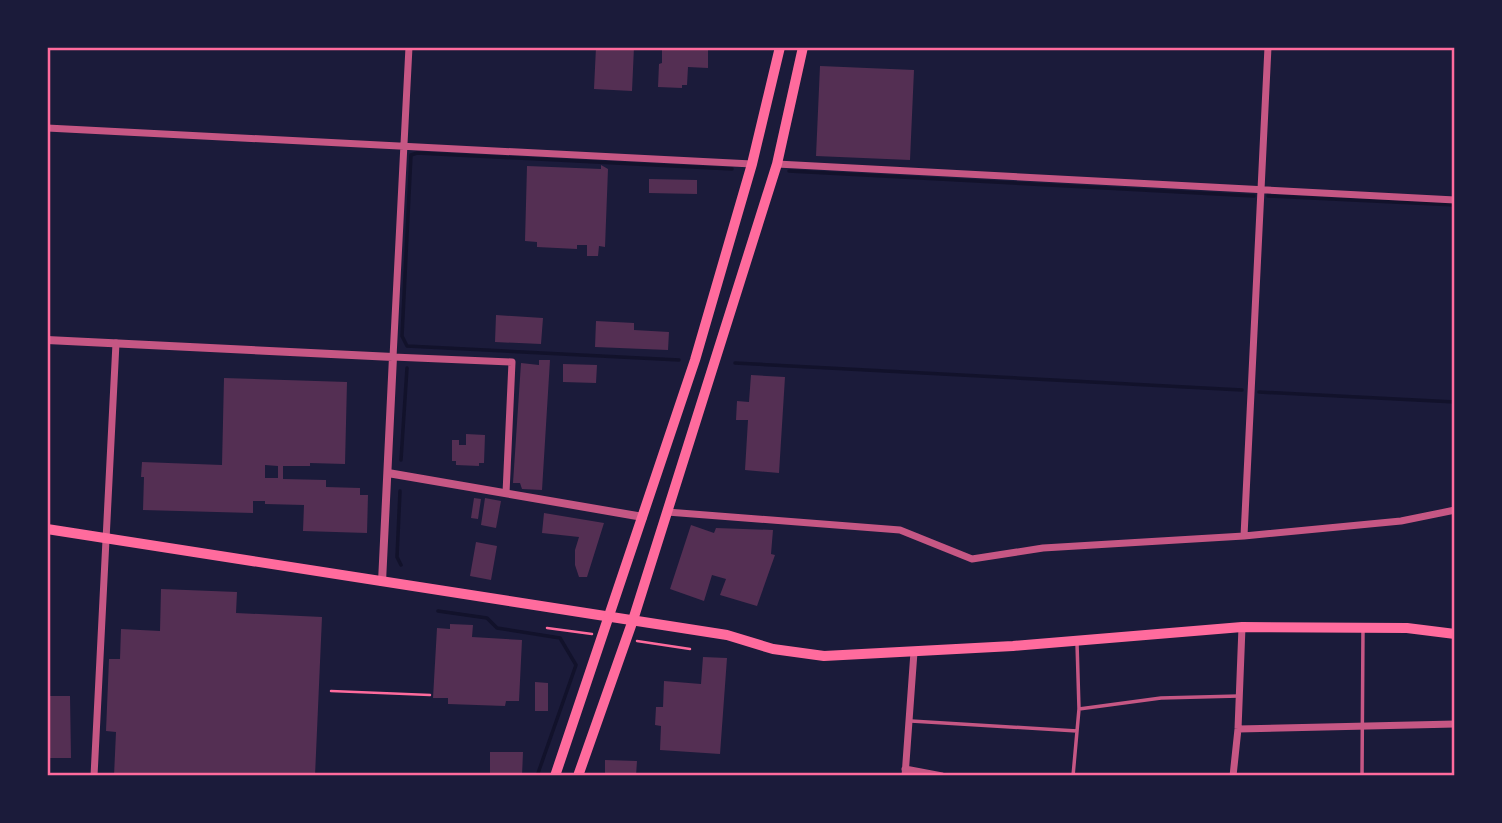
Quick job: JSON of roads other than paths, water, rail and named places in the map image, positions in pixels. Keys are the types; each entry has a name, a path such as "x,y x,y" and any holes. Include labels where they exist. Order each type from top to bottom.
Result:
{"highway":[{"path":"555,776 695,360 752,164 780,47"},
{"path":"578,776 633,620 777,164 803,47"}],"main road":[{"path":"47,529 727,635 774,649 824,656 1077,641 1242,627 1406,628 1455,635"}],"street":[{"path":"382,582 409,47"},
{"path":"1244,536 1268,47"},
{"path":"47,128 752,164"},
{"path":"777,164 1455,200"},
{"path":"47,340 512,362 506,493"},
{"path":"94,776 116,343"},
{"path":"388,473 643,517"},
{"path":"667,512 900,530 972,559 1043,548 1244,536 1401,521 1455,510"},
{"path":"1233,776 1238,729 1242,627"},
{"path":"914,652 905,772 942,776"},
{"path":"1238,729 1455,724"}],"lane":[{"path":"1362,776 1363,627"},
{"path":"1073,776 1079,709 1077,641"},
{"path":"1079,709 1161,698 1239,696"},
{"path":"909,721 1077,731"}],"waterway":[{"path":"679,360 407,346 402,336 411,155 417,153 732,169"},
{"path":"789,171 1254,196"},
{"path":"1268,196 1455,205"},
{"path":"735,363 1242,390"},
{"path":"401,460 407,368"},
{"path":"1259,392 1455,402"},
{"path":"400,491 397,557 401,565"},
{"path":"438,611 487,618 497,628 560,638 576,665 537,776"}]}
